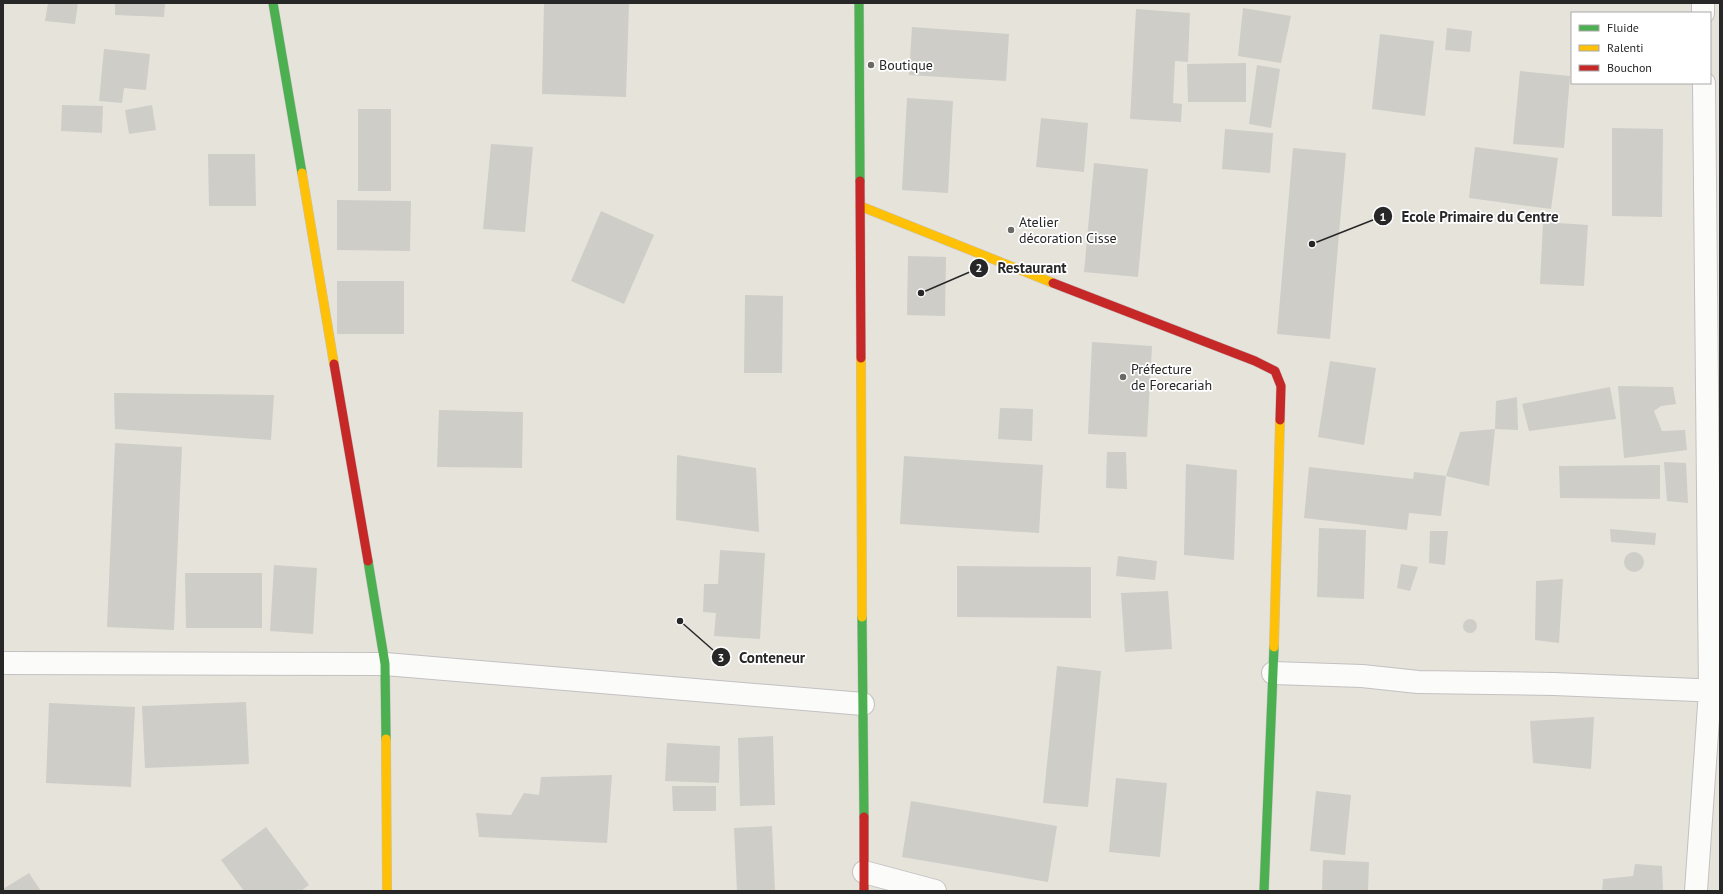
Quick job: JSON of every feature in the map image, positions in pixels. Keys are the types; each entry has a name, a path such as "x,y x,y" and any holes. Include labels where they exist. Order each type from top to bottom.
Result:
{"street":[{"path":"273,3 385,664 387,891"},
{"path":"859,3 864,881 935,891"},
{"path":"1696,891 1715,691 1704,84"},
{"path":"860,206 1190,337 1255,361 1275,371 1281,386 1273,673 1264,891"},
{"path":"3,663 385,664 863,704"},
{"path":"1273,673 1362,676 1418,682 1554,684 1715,691"}],"building":[{"path":"48,3 78,3 75,24 45,21"},
{"path":"115,3 165,3 164,17 115,15"},
{"path":"544,3 629,3 626,97 542,94"},
{"path":"1243,8 1291,16 1281,63 1238,56"},
{"path":"1136,9 1190,13 1188,62 1175,61 1173,103 1182,104 1181,122 1130,119"},
{"path":"912,27 1009,34 1006,81 909,75"},
{"path":"1447,28 1472,31 1470,52 1445,50"},
{"path":"1380,34 1434,41 1425,116 1372,109"},
{"path":"104,49 150,54 146,90 124,88 122,103 99,101"},
{"path":"1246,63 1246,102 1188,102 1187,64"},
{"path":"1257,65 1280,69 1271,128 1249,124"},
{"path":"1520,71 1570,76 1564,148 1513,144"},
{"path":"907,98 953,101 948,193 902,190"},
{"path":"62,105 103,106 102,133 61,131"},
{"path":"152,105 156,130 129,134 125,110"},
{"path":"358,109 391,109 391,191 358,191"},
{"path":"1041,118 1088,123 1084,172 1036,167"},
{"path":"1612,128 1663,129 1662,217 1612,216"},
{"path":"1225,129 1273,133 1270,173 1222,169"},
{"path":"491,144 533,147 525,232 483,229"},
{"path":"1475,147 1558,158 1551,209 1469,198"},
{"path":"1293,148 1346,153 1330,339 1277,334"},
{"path":"208,154 255,154 256,206 209,206"},
{"path":"1094,163 1148,169 1138,277 1084,272"},
{"path":"337,200 411,201 410,251 337,250"},
{"path":"601,211 654,235 624,304 571,281"},
{"path":"1543,222 1588,225 1584,286 1540,284"},
{"path":"908,256 946,257 945,316 907,315"},
{"path":"337,281 404,281 404,334 337,334"},
{"path":"745,295 783,296 782,373 744,373"},
{"path":"1092,342 1152,346 1147,437 1088,434"},
{"path":"1330,361 1376,368 1364,445 1318,437"},
{"path":"1618,386 1673,387 1676,404 1661,406 1654,411 1662,431 1685,430 1687,450 1624,458"},
{"path":"1610,387 1616,419 1529,431 1522,404"},
{"path":"114,393 274,395 271,440 115,429"},
{"path":"1517,397 1518,430 1495,429 1496,401"},
{"path":"1000,408 1033,409 1032,441 998,439"},
{"path":"439,410 523,412 522,468 437,467"},
{"path":"1495,429 1489,486 1446,476 1460,432"},
{"path":"115,443 182,447 174,630 107,627"},
{"path":"1107,452 1126,452 1127,489 1106,488"},
{"path":"677,455 756,468 759,532 676,520"},
{"path":"904,456 1043,465 1039,533 900,524"},
{"path":"1664,462 1686,463 1688,503 1667,501"},
{"path":"1186,464 1237,470 1234,560 1184,555"},
{"path":"1660,465 1660,499 1560,498 1559,466"},
{"path":"1309,467 1413,479 1414,472 1446,476 1441,516 1409,513 1407,530 1304,518"},
{"path":"1319,528 1366,530 1364,599 1317,597"},
{"path":"1610,529 1656,533 1655,545 1611,542"},
{"path":"1430,531 1448,531 1445,565 1429,563"},
{"path":"720,550 765,553 760,639 714,636 716,613 703,612 704,584 718,584"},
{"path":"1634,552 1641,555 1644,562 1641,569 1634,572 1627,569 1624,562 1627,555"},
{"path":"1118,556 1157,561 1155,580 1116,576"},
{"path":"1401,564 1418,567 1410,591 1397,588"},
{"path":"274,565 317,568 313,634 270,631"},
{"path":"957,566 1091,567 1091,618 957,617"},
{"path":"185,573 262,573 262,628 186,628"},
{"path":"1563,579 1559,643 1535,640 1536,581"},
{"path":"1168,591 1172,649 1125,652 1121,593"},
{"path":"1470,619 1475,621 1477,626 1475,631 1470,633 1465,631 1463,626 1465,621"},
{"path":"1057,666 1101,671 1088,807 1043,803"},
{"path":"246,702 249,764 145,768 142,706"},
{"path":"49,703 135,707 131,787 46,783"},
{"path":"1594,717 1591,769 1533,763 1530,721"},
{"path":"773,736 775,805 740,806 738,738"},
{"path":"667,743 720,746 719,783 665,781"},
{"path":"612,775 607,843 479,837 476,813 511,815 524,793 539,795 541,777"},
{"path":"1116,778 1167,783 1160,857 1109,852"},
{"path":"672,786 716,786 716,811 673,811"},
{"path":"1316,791 1351,795 1345,855 1310,851"},
{"path":"911,801 1057,826 1048,882 902,857"},
{"path":"772,826 775,891 737,891 734,828"},
{"path":"266,827 309,885 301,891 244,891 221,860"},
{"path":"1323,860 1369,862 1368,891 1322,891"},
{"path":"1635,864 1662,866 1663,891 1602,891 1603,879 1633,876"},
{"path":"29,873 41,891 3,891 3,889"}],"traffic: fast":[{"path":"273,3 302,173"},
{"path":"859,3 860,181"},
{"path":"368,561 385,664 386,739"},
{"path":"862,617 864,817"},
{"path":"1264,891 1274,647"}],"traffic: slow":[{"path":"302,173 334,364"},
{"path":"860,206 1053,283"},
{"path":"861,358 862,617"},
{"path":"1274,647 1280,420"},
{"path":"386,739 387,891"}],"traffic: jam":[{"path":"860,181 861,358"},
{"path":"1053,283 1255,361 1275,371 1281,386 1280,420"},
{"path":"334,364 368,561"},
{"path":"864,817 864,891"}],"place":[{"name":"Boutique","path":"871,65"},
{"name":"Atelier décoration Cisse","path":"1011,230"},
{"name":"Ecole Primaire du Centre","path":"1312,244"},
{"name":"Restaurant","path":"921,293"},
{"name":"Préfecture de Forecariah","path":"1123,377"},
{"name":"Conteneur","path":"680,621"}]}
